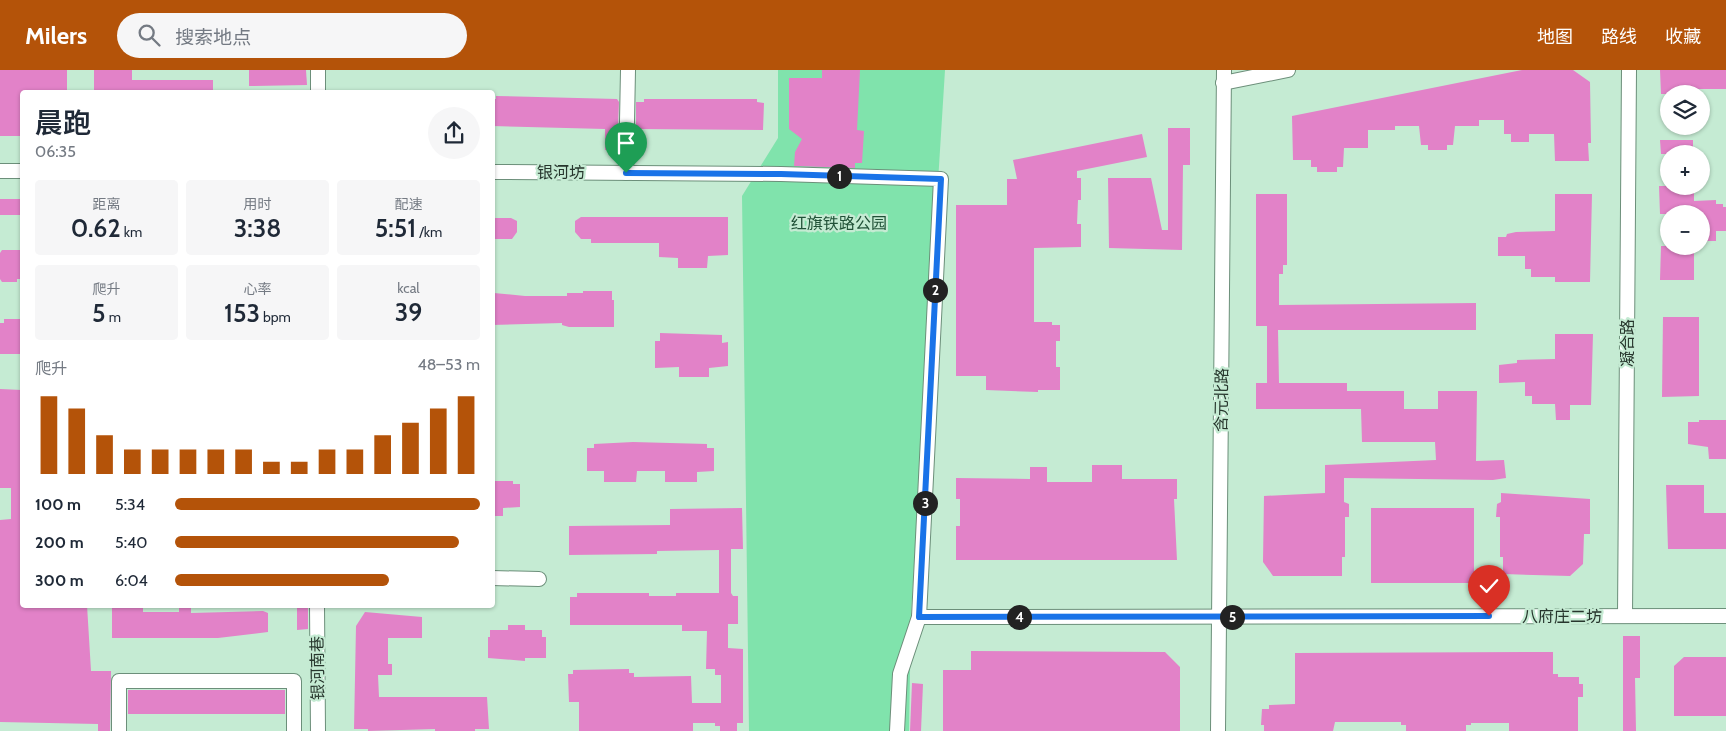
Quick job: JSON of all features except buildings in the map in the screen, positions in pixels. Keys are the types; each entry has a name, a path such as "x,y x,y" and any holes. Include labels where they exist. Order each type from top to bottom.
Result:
{"street":[{"path":"318,70 318,90"},
{"path":"626,173 628,70"},
{"path":"1224,76 1288,70"},
{"name":"凝合路","path":"1625,616 1629,70"},
{"name":"含元北路","path":"1218,731 1224,76"},
{"path":"0,170 20,170"},
{"name":"银河坊","path":"495,172 781,174 941,179 919,617"},
{"path":"495,578 539,579"},
{"name":"银河南巷","path":"317,608 318,731"},
{"name":"八府庄二坊","path":"919,617 1726,616"},
{"path":"897,731 900,674 919,617"},
{"path":"120,731 119,681 294,681 294,731"}],"green space":[{"name":"红旗铁路公园","path":"778,70 945,70 911,614 909,731 749,731 742,196 778,138"}],"route":[{"path":"626,173 781,174 941,179 919,617 1489,616"}]}
